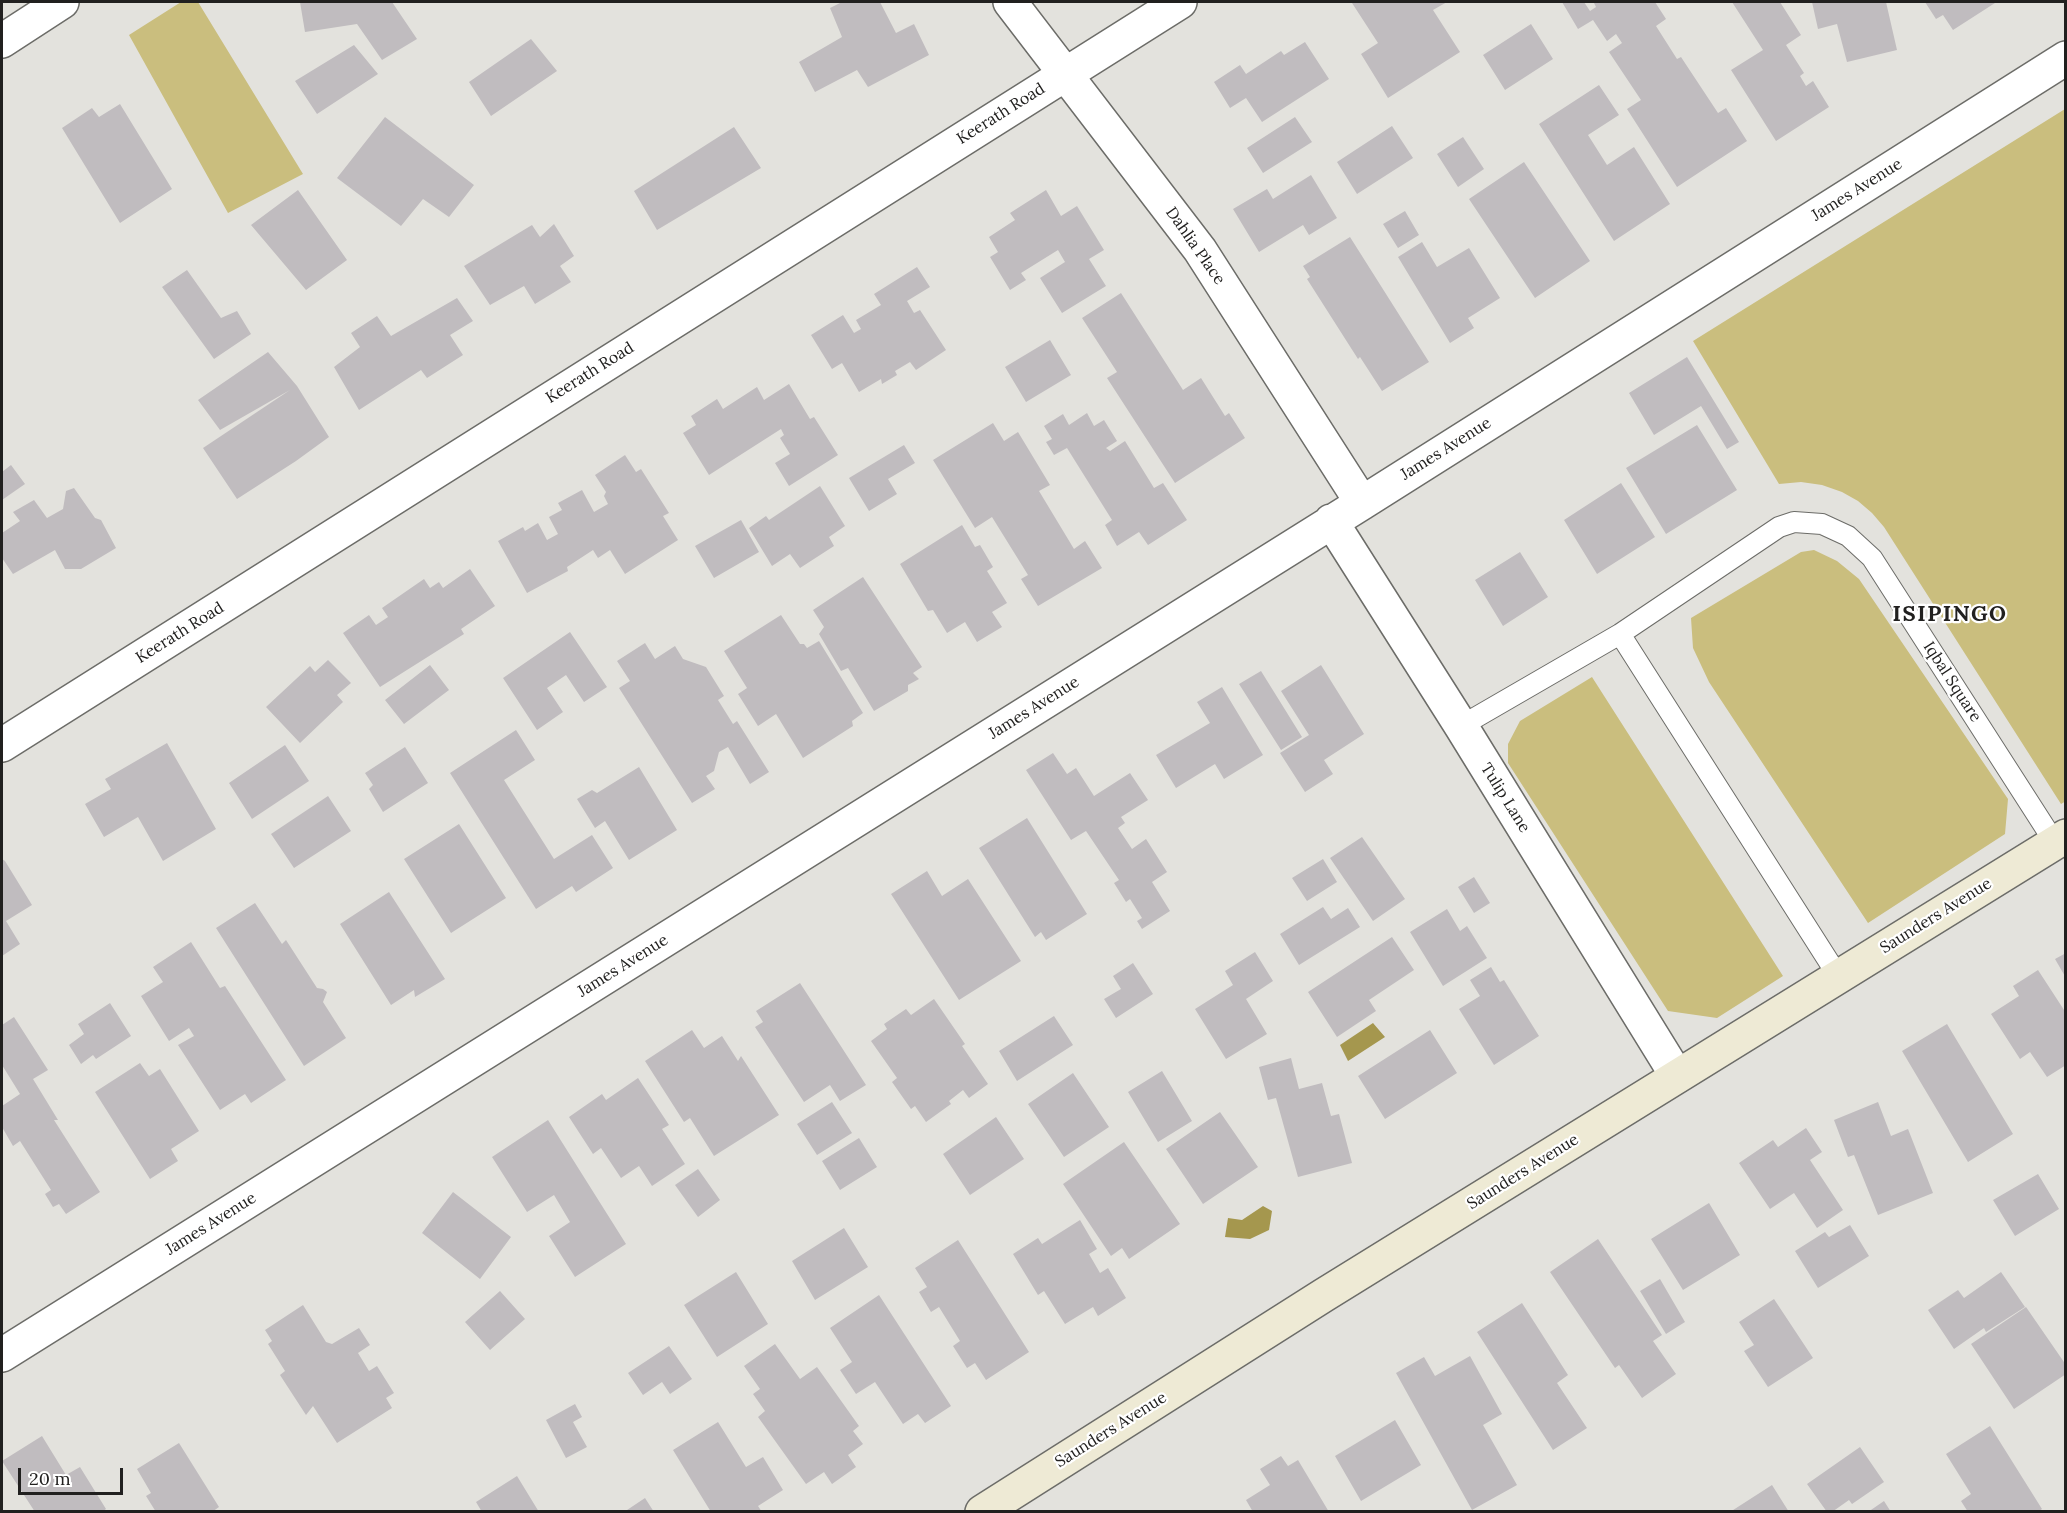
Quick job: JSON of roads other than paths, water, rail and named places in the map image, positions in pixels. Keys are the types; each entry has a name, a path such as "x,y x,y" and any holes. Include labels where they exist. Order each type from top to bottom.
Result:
{"street":[{"path":"2,40 62,2"},
{"name":"Dahlia Place","path":"1010,2 1200,249 1362,502"},
{"name":"Keerath Road","path":"2,745 1180,2"},
{"name":"James Avenue","path":"2,1355 2066,58"},
{"name":"Tulip Lane","path":"1331,521 1461,726 1677,1076"},
{"name":"Saunders Avenue","path":"982,1512 1324,1295 2060,839"}],"lane":[{"name":"Iqbal Square","path":"1461,726 1620,634 1779,527 1794,522 1822,524 1848,536 1872,558 2060,839"},
{"path":"1620,634 1838,976"}],"district":[{"name":"ISIPINGO","path":"1950,615"}]}
